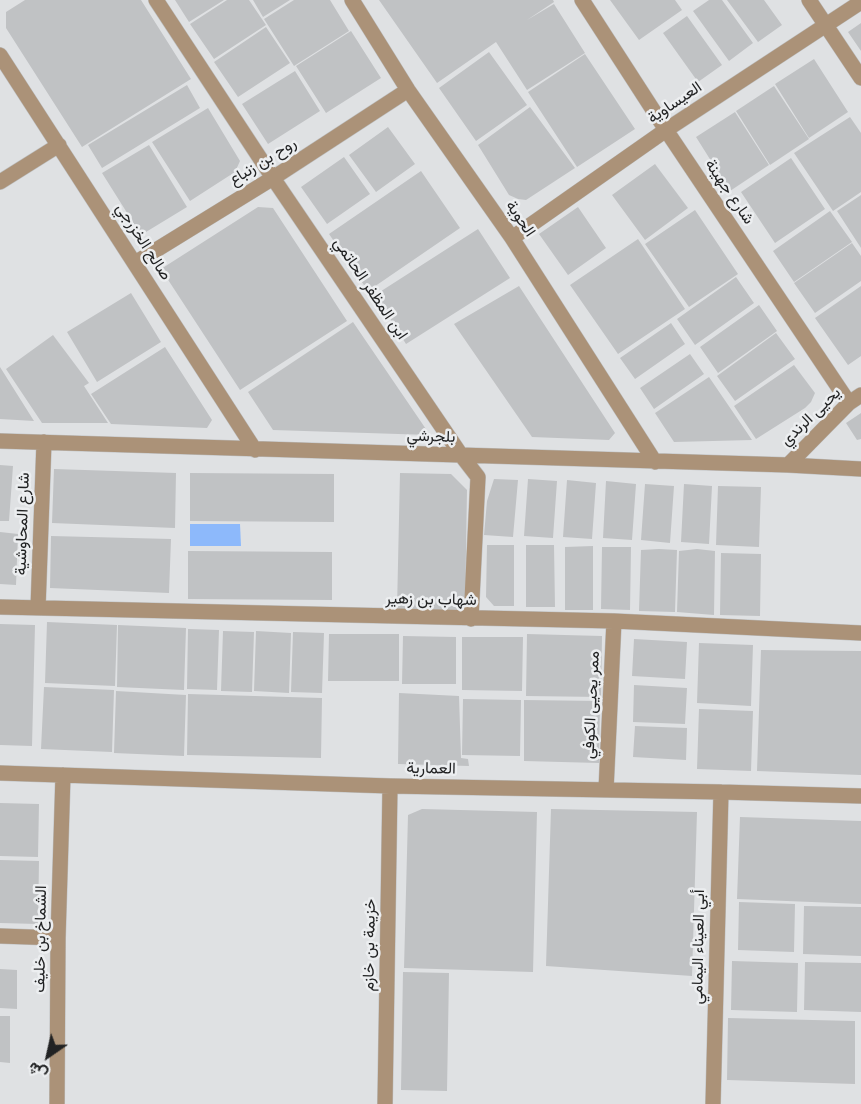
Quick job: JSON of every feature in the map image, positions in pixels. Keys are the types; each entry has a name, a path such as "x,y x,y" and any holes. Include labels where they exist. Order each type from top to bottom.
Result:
{"street":[{"name":"ابن المظفر الحاتمي","path":"156,0 273,178 478,477 471,619"},
{"name":"الحوية","path":"352,0 408,90 512,238 655,462"},
{"name":"شارع جهينة","path":"582,0 666,130 855,399"},
{"path":"809,0 861,78"},
{"name":"العيساوية","path":"512,238 666,130 861,2"},
{"name":"صالح الخزرجي","path":"0,55 255,450"},
{"name":"روح بن زنباع","path":"135,263 273,178 408,90"},
{"path":"0,182 59,145"},
{"name":"يحيى الرندي","path":"788,465 855,399"},
{"name":"بلجرشي","path":"0,441 861,469"},
{"name":"شارع المحاوشية","path":"38,608 44,442"},
{"name":"شهاب بن زهير","path":"0,607 614,621 861,633"},
{"name":"ممر يحيى الكوفي","path":"606,790 614,621"},
{"name":"العمارية","path":"0,773 390,786 861,796"},
{"name":"الشماخ بن خليف","path":"57,1104 58,938 63,775"},
{"name":"خزيمة بن خازم","path":"386,1104 390,786"},
{"name":"أبي العيناء اليمامي","path":"713,1104 722,792"},
{"path":"0,936 58,938"}],"water":[{"path":"190,524 240,524 241,546 190,546"}],"building":[{"path":"25,0 141,0 191,79 82,147 6,28 6,12"},
{"path":"175,0 224,0 189,22"},
{"path":"227,0 249,0 266,25 214,59 190,24"},
{"path":"253,0 290,0 263,17"},
{"path":"294,0 330,0 349,31 294,66 264,19"},
{"path":"379,0 553,0 554,2 527,20 554,4 585,53 527,90 496,42 437,83"},
{"path":"610,0 675,0 682,10 639,40"},
{"path":"709,0 722,0 753,43 729,61 693,11"},
{"path":"727,0 764,0 782,25 758,42"},
{"path":"687,16 722,65 698,82 663,33"},
{"path":"861,23 861,51 848,32"},
{"path":"266,27 290,63 238,97 214,62"},
{"path":"351,31 381,78 326,113 296,66"},
{"path":"489,52 527,105 476,141 439,88"},
{"path":"585,54 635,129 577,167 528,92"},
{"path":"814,59 848,112 809,138 775,84"},
{"path":"295,71 320,111 268,144 242,104"},
{"path":"187,85 200,108 102,168 88,145"},
{"path":"774,86 809,139 770,165 736,111"},
{"path":"530,107 575,168 526,200 509,195 478,145"},
{"path":"208,108 240,161 235,172 190,201 152,142"},
{"path":"735,112 769,165 730,191 696,137"},
{"path":"850,117 861,133 861,192 833,211 794,153"},
{"path":"388,127 415,164 376,192 349,155"},
{"path":"149,145 187,207 141,235 102,173"},
{"path":"344,157 370,194 327,224 301,187"},
{"path":"791,158 825,209 775,243 741,192"},
{"path":"655,164 688,208 645,240 612,195"},
{"path":"421,171 460,228 368,291 329,234"},
{"path":"861,195 861,248 837,211"},
{"path":"258,207 273,208 347,321 240,390 161,269"},
{"path":"578,207 606,248 568,275 539,234"},
{"path":"695,210 738,274 689,307 645,244"},
{"path":"830,211 852,242 794,282 773,251"},
{"path":"478,229 510,278 406,344 375,295"},
{"path":"638,239 685,309 618,354 570,285"},
{"path":"852,243 861,256 861,281 815,313 794,283"},
{"path":"736,277 754,303 695,345 677,319"},
{"path":"519,286 615,433 609,440 532,437 454,324"},
{"path":"861,286 861,356 848,365 815,318"},
{"path":"131,293 161,342 97,382 67,332"},
{"path":"759,305 777,331 718,373 700,347"},
{"path":"353,322 430,435 273,430 248,392"},
{"path":"671,323 685,344 635,379 620,358"},
{"path":"776,333 795,359 735,401 717,376"},
{"path":"53,335 89,383 84,386 108,423 42,423 6,369"},
{"path":"165,347 212,420 207,428 111,424 91,394"},
{"path":"690,354 704,374 654,409 640,388"},
{"path":"794,365 815,393 811,402 756,439 734,406"},
{"path":"0,367 34,421 0,419"},
{"path":"709,377 752,440 674,442 655,413"},
{"path":"861,413 861,439 857,440 846,423"},
{"path":"0,465 13,466 9,521 0,521"},
{"path":"54,469 176,473 175,528 52,523"},
{"path":"190,473 334,474 334,522 190,521"},
{"path":"400,473 451,474 467,490 465,610 397,609"},
{"path":"494,479 518,480 513,537 484,535 487,501"},
{"path":"528,479 557,481 553,538 524,536"},
{"path":"567,480 596,483 592,539 563,537"},
{"path":"606,481 636,484 632,540 603,538"},
{"path":"645,484 674,486 670,543 641,540"},
{"path":"684,484 712,486 709,544 681,542"},
{"path":"718,486 761,487 759,547 716,545"},
{"path":"0,532 18,534 16,585 0,584"},
{"path":"51,536 171,539 169,593 50,588"},
{"path":"487,545 514,545 514,606 494,606 486,597"},
{"path":"526,545 554,545 555,607 526,607"},
{"path":"593,546 593,610 565,610 565,547"},
{"path":"602,547 631,547 630,610 601,609"},
{"path":"697,549 715,551 714,615 677,612 679,551"},
{"path":"641,550 677,550 675,612 639,611"},
{"path":"188,551 332,552 332,600 188,599"},
{"path":"721,553 761,554 760,616 720,615"},
{"path":"47,622 117,625 115,686 45,683"},
{"path":"0,624 35,625 32,746 0,745"},
{"path":"118,625 186,628 184,690 117,687"},
{"path":"188,629 219,630 217,690 187,689"},
{"path":"223,631 254,632 252,692 221,691"},
{"path":"256,631 291,633 289,693 254,691"},
{"path":"293,632 324,633 322,693 291,692"},
{"path":"329,634 399,634 399,681 328,681"},
{"path":"527,634 602,636 601,697 526,696"},
{"path":"403,636 456,637 456,684 402,684"},
{"path":"462,637 523,637 522,691 462,690"},
{"path":"634,639 687,642 685,679 632,676"},
{"path":"699,643 753,645 751,706 697,703"},
{"path":"761,650 861,651 861,775 757,771"},
{"path":"634,685 687,688 685,724 633,722"},
{"path":"44,687 114,690 112,752 41,749"},
{"path":"116,691 186,695 184,756 114,753"},
{"path":"399,693 459,696 461,758 468,759 469,766 398,764"},
{"path":"188,694 322,698 321,758 187,755"},
{"path":"463,699 521,700 520,756 462,755"},
{"path":"524,700 600,701 599,763 524,761"},
{"path":"699,709 753,711 751,771 697,769"},
{"path":"635,726 687,728 686,760 633,757"},
{"path":"0,803 39,804 38,857 0,856"},
{"path":"422,809 537,812 533,972 404,968 408,815"},
{"path":"551,809 697,812 692,976 546,966"},
{"path":"740,817 861,821 861,904 737,899"},
{"path":"0,860 39,861 38,924 0,923"},
{"path":"739,902 795,904 794,952 738,950"},
{"path":"804,906 861,907 861,956 803,954"},
{"path":"732,961 798,963 797,1012 731,1010"},
{"path":"805,962 861,963 861,1012 804,1010"},
{"path":"0,969 17,970 17,1009 0,1008"},
{"path":"403,972 449,973 447,1091 401,1090"},
{"path":"0,1016 10,1016 10,1063 0,1062"},
{"path":"728,1018 855,1021 855,1084 727,1080"}]}
